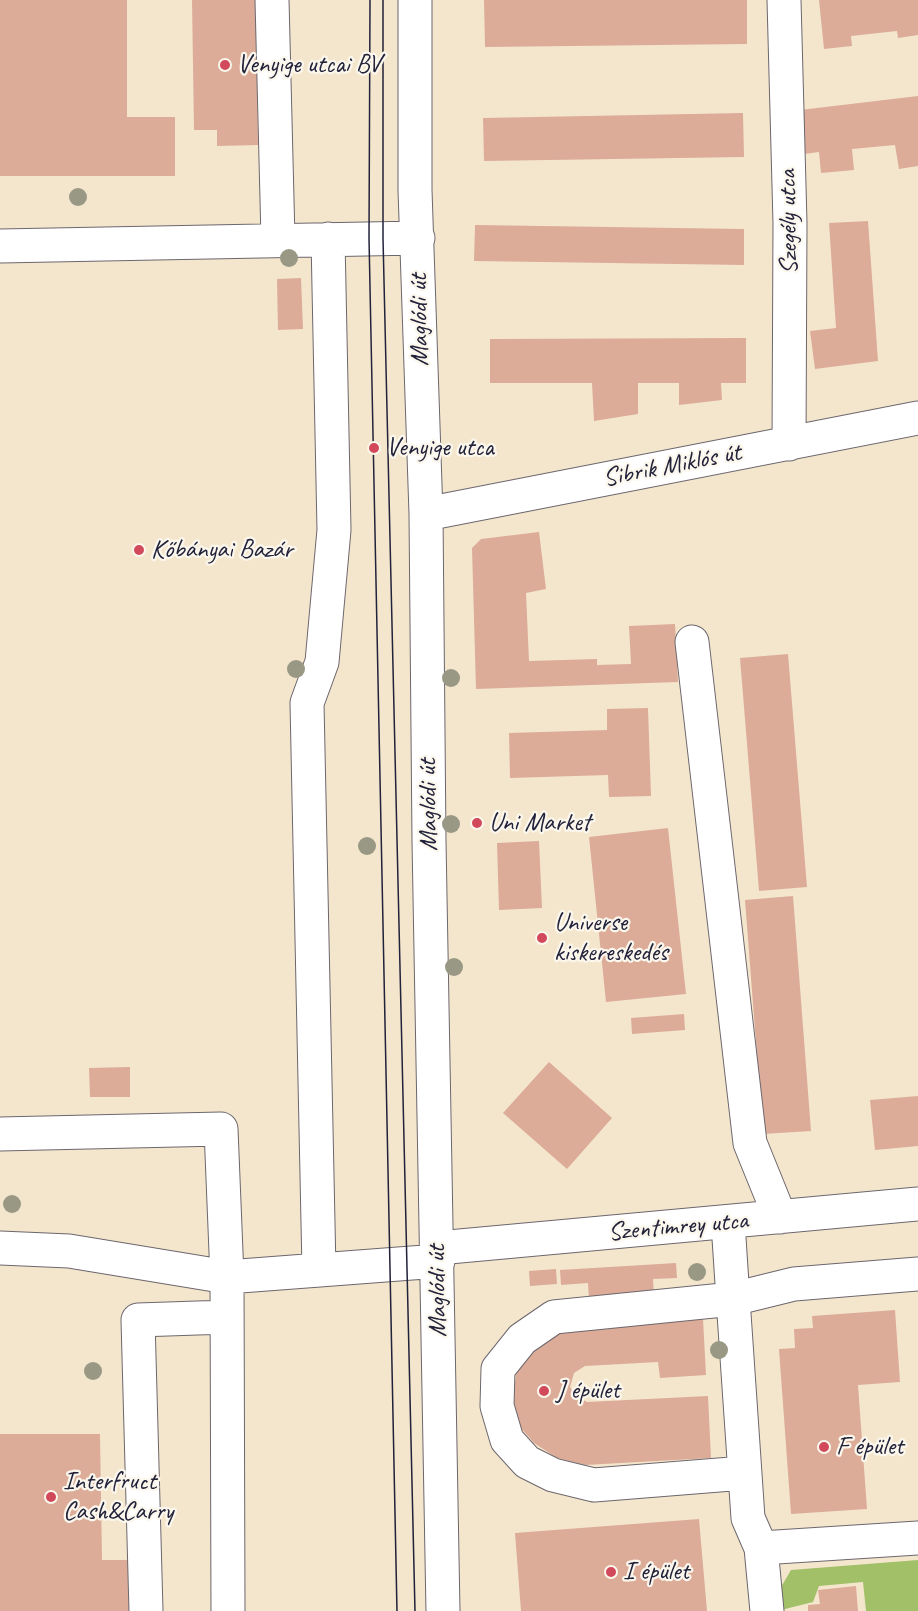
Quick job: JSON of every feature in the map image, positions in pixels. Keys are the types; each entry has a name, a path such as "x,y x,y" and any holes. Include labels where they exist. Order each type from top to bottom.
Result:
{"street":[{"path":"272,0 278,240"},
{"name":"Maglódi út","path":"415,0 415,190 426,514 429,853 443,1611"},
{"name":"Szegély utca","path":"784,0 790,223 789,444"},
{"path":"0,246 418,238"},
{"path":"319,1270 307,703 322,662 334,530 328,239"},
{"name":"Sibrik Miklós út","path":"426,514 918,417"},
{"path":"692,642 750,1143 780,1217"},
{"path":"0,1134 221,1129 227,1277 228,1611"},
{"name":"Szentimrey utca","path":"0,1248 69,1251 227,1277 319,1270 780,1217 918,1204"},
{"path":"728,1223 748,1518 761,1548 768,1611"},
{"path":"744,1473 594,1485 553,1475 527,1462 507,1440 497,1406 498,1369 522,1339 554,1317 734,1299 794,1284 918,1274"},
{"path":"146,1611 138,1320 227,1317"},
{"path":"761,1548 918,1538"}],"green space":[{"path":"918,1560 918,1611 866,1611 863,1582 819,1586 813,1602 781,1610 777,1594 791,1570"}],"building":[{"path":"0,0 127,0 127,117 175,117 175,176 0,176"},
{"name":"Venyige utcai BV","path":"192,0 256,0 258,145 217,146 217,130 194,130"},
{"path":"484,0 747,0 747,44 485,47"},
{"path":"819,0 918,0 918,35 898,38 897,31 851,36 852,46 824,49"},
{"path":"918,96 918,166 899,169 895,145 852,149 854,170 821,173 819,152 804,154 800,110"},
{"path":"743,113 744,157 484,161 483,118"},
{"path":"868,221 878,361 815,369 810,331 836,328 829,223"},
{"path":"475,225 744,229 744,265 474,261"},
{"path":"301,278 303,329 278,330 277,279"},
{"path":"746,338 746,383 721,383 722,400 679,405 679,383 638,383 638,414 594,421 592,383 490,383 490,339"},
{"path":"539,532 546,589 526,593 529,661 597,659 597,665 631,664 629,626 675,624 678,682 476,689 472,548 481,539"},
{"path":"788,654 807,887 759,891 740,658"},
{"path":"648,708 651,796 609,797 608,775 510,778 509,733 607,730 607,709"},
{"path":"668,828 686,994 606,1002 589,837"},
{"path":"539,841 542,908 499,910 497,843"},
{"path":"793,896 811,1131 763,1134 745,900"},
{"path":"684,1014 685,1030 632,1034 631,1018"},
{"path":"549,1062 612,1118 567,1169 503,1113"},
{"path":"130,1067 130,1097 90,1097 89,1068"},
{"path":"918,1096 918,1146 875,1150 870,1100"},
{"path":"676,1263 677,1278 653,1279 654,1296 589,1300 588,1283 561,1285 560,1270"},
{"path":"556,1269 557,1284 530,1286 529,1271"},
{"name":"F épület","path":"895,1310 900,1382 858,1385 867,1509 791,1514 779,1349 795,1348 794,1329 813,1328 812,1316"},
{"name":"J épület","path":"703,1319 706,1375 660,1378 658,1362 585,1366 574,1373 570,1387 576,1396 587,1402 708,1396 711,1458 585,1465 557,1458 534,1443 519,1426 513,1398 516,1375 529,1350 551,1334 578,1326"},
{"name":"Interfruct Cash&Carry","path":"0,1434 100,1434 102,1560 132,1560 133,1611 0,1611"},
{"name":"I épület","path":"699,1519 707,1611 521,1611 515,1533"},
{"path":"856,1586 858,1611 808,1611 808,1605 820,1604 818,1590"}],"tram line":[{"path":"370,0 369,238 397,1611"},
{"path":"383,0 383,238 415,1611"}],"place":[{"name":"Venyige utcai BV","path":"225,65"},
{"name":"Venyige utca","path":"374,448"},
{"name":"Kőbányai Bazár","path":"139,550"},
{"name":"Uni Market","path":"477,823"},
{"name":"Universe kiskereskedés","path":"542,938"},
{"name":"J épület","path":"544,1391"},
{"name":"F épület","path":"824,1447"},
{"name":"Interfruct Cash&Carry","path":"51,1497"},
{"name":"I épület","path":"611,1572"}]}
